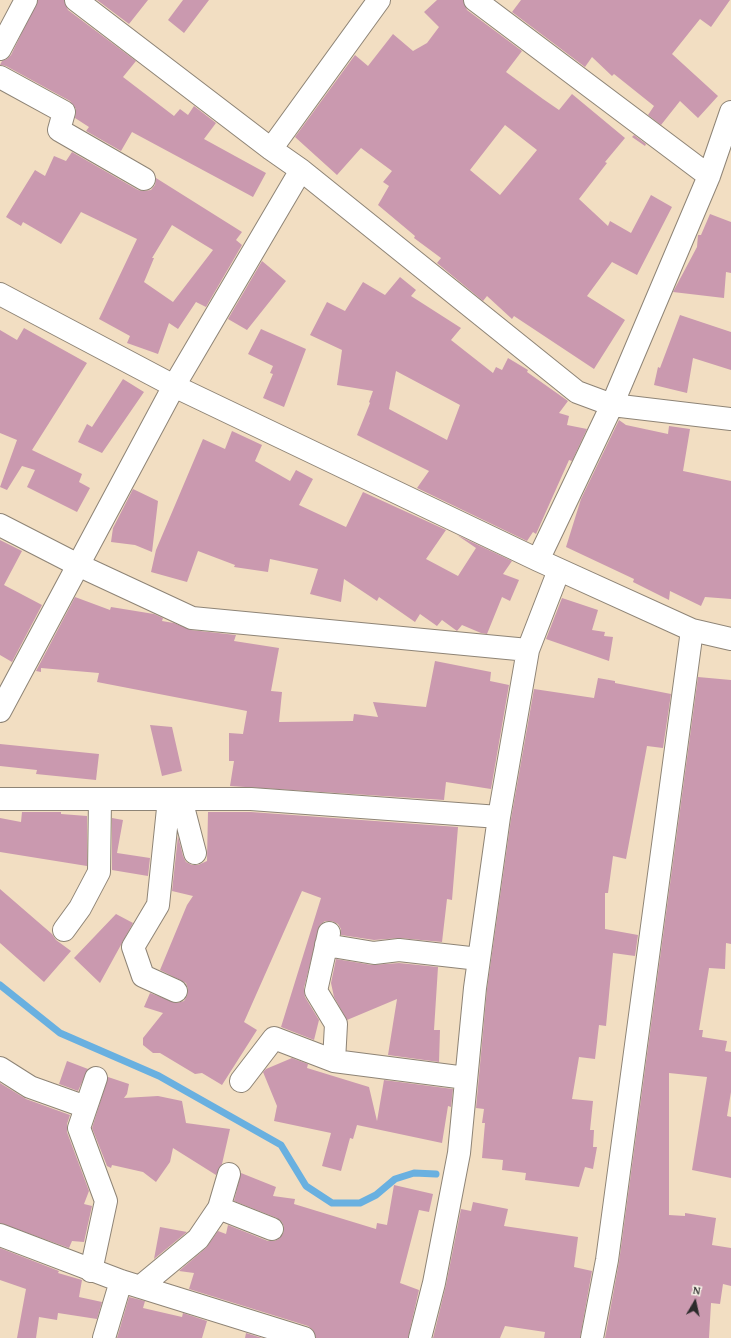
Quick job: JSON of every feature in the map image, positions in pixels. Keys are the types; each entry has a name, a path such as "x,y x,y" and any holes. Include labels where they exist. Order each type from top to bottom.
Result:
{"street":[{"path":"0,49 26,0"},
{"path":"76,0 271,149 301,170 577,392 612,405 731,419"},
{"path":"271,149 379,0"},
{"path":"475,0 709,176"},
{"path":"0,77 64,112 59,130 144,179"},
{"path":"538,560 612,405 709,176 731,112"},
{"path":"0,711 174,386 301,170"},
{"path":"0,294 174,386 559,570 692,630 731,639"},
{"path":"0,525 78,565 192,618 528,650"},
{"path":"420,1338 434,1283 459,1153 479,959 499,817 528,650 559,570"},
{"path":"592,1338 608,1252 692,630"},
{"path":"0,799 251,799 499,817"},
{"path":"64,930 80,908 98,872 100,799"},
{"path":"175,799 195,854"},
{"path":"175,799 158,905 133,947 143,976 176,991"},
{"path":"334,1061 336,1024 316,991 328,939 374,953 399,950 479,959"},
{"path":"241,1081 274,1038 334,1061 466,1078"},
{"path":"0,1068 30,1087 86,1107"},
{"path":"91,1271 106,1200 79,1128 96,1078"},
{"path":"104,1338 131,1284 198,1239 219,1208 228,1174"},
{"path":"219,1208 272,1229"},
{"path":"0,1235 91,1271 304,1338"}],"building":[{"path":"38,0 64,0 68,10 136,61 123,77 174,116 180,109 188,115 194,106 216,123 204,139 266,173 253,197 132,132 121,151 86,131 89,127 75,118 76,109 70,101 6,66 0,65 2,61 11,55"},
{"path":"97,0 148,0 129,24"},
{"path":"183,0 209,0 184,33 168,20"},
{"path":"437,0 463,0 467,10 522,51 506,72 559,110 572,94 625,138 605,162 607,163 579,199 608,226 610,221 631,233 651,195 672,207 637,275 612,262 587,296 625,320 594,369 514,316 512,319 487,296 483,301 437,263 441,258 414,238 415,236 378,205 389,186 383,182 392,171 361,148 337,175 295,137 355,55 368,66 393,34 413,51 427,43 439,27 424,12","holes":["505,125 537,150 500,195 470,170"]},
{"path":"521,0 730,0 711,27 700,19 672,54 718,96 698,118 680,101 661,125 648,115 654,106 614,74 612,76 592,57 585,67 512,12"},
{"path":"634,135 646,144 645,146 632,137"},
{"path":"72,152 138,190 151,190 155,185 156,178 242,232 236,240 242,245 206,307 196,302 178,329 169,323 158,354 127,343 130,336 99,319 137,239 81,212 61,244 23,222 21,226 6,217 35,170 45,176 54,156 66,161","holes":["172,225 213,250 173,302 144,282 154,258 152,258"]},
{"path":"710,214 731,222 731,273 726,272 724,298 673,292 697,247 698,235 701,235"},
{"path":"262,261 286,281 247,330 228,319"},
{"path":"400,277 416,290 411,296 461,328 451,340 493,373 496,367 502,370 508,358 528,370 527,372 568,401 559,413 569,416 567,425 587,429 572,461 569,460 536,534 533,532 527,541 417,488 429,471 357,435 370,403 369,402 373,391 337,385 342,350 310,335 327,302 345,311 363,282 385,295","holes":["396,371 460,405 447,440 389,409"]},
{"path":"680,315 731,332 731,370 693,358 687,393 654,385 658,367 660,368"},
{"path":"24,328 87,363 32,450 82,474 79,482 90,488 77,512 27,487 35,470 22,466 7,490 0,487 17,440 0,433 0,330 17,340"},
{"path":"261,329 306,349 284,407 263,398 273,374 270,373 273,366 248,354"},
{"path":"123,379 144,392 102,453 78,442 87,424 92,427"},
{"path":"619,420 626,425 668,434 669,426 690,429 683,471 731,481 731,599 705,597 701,606 670,591 669,600 633,582 634,579 566,547 581,499"},
{"path":"232,431 262,445 255,461 290,481 296,470 313,479 299,505 346,527 363,492 446,530 426,559 458,576 476,548 457,535 512,561 503,574 519,580 510,601 502,597 487,634 462,625 457,631 442,620 437,626 420,614 415,622 379,597 377,601 344,579 341,602 310,594 318,569 270,559 268,572 234,567 235,565 198,551 187,582 151,572 156,550 203,439 225,449"},
{"path":"133,489 158,501 152,552 135,545 111,542 113,528"},
{"path":"0,540 22,551 4,585 42,605 12,662 0,655"},
{"path":"75,597 110,610 111,607 154,614 163,618 162,621 174,623 191,630 236,635 234,641 279,648 271,691 282,692 279,722 353,721 354,714 378,717 373,702 426,707 435,661 491,672 490,681 509,685 491,789 446,782 444,800 230,786 234,761 229,761 229,733 243,734 247,711 97,682 99,673 41,668 41,672 36,671"},
{"path":"562,598 598,610 592,630 605,632 604,636 613,637 609,661 546,639"},
{"path":"698,677 731,680 731,944 726,943 725,969 709,968 699,1030 703,1030 702,1037 727,1041 725,1051 731,1052 731,1092 727,1116 731,1117 731,1178 692,1170 707,1077 669,1073 669,1215 685,1216 685,1213 716,1218 712,1245 731,1248 731,1286 723,1284 720,1304 711,1303 709,1338 605,1338 619,1262"},
{"path":"598,678 615,681 615,683 671,694 663,748 647,746 626,859 613,856 608,893 605,893 605,929 638,935 635,956 613,953 606,1026 599,1025 595,1059 579,1057 572,1099 593,1101 590,1130 594,1130 593,1147 597,1147 593,1169 585,1167 579,1187 525,1180 526,1173 502,1170 503,1160 482,1158 485,1123 482,1123 484,1109 476,1108 487,989 511,819 534,689 594,698"},
{"path":"150,725 172,727 182,771 162,776"},
{"path":"0,744 99,754 96,780 36,774 37,770 0,766"},
{"path":"22,812 61,812 61,814 87,816 87,866 0,852 0,818 21,822"},
{"path":"208,812 251,812 458,827 452,900 447,899 442,942 400,938 374,940 341,935 341,929 338,924 332,921 325,921 320,925 304,988 305,997 319,1020 314,1040 281,1027 321,898 302,891 244,1022 257,1030 222,1085 202,1073 195,1074 160,1053 153,1053 143,1045 143,1038 163,1013 144,1007 150,993 177,1003 184,1001 187,996 188,989 186,983 160,970 187,905 193,896 172,891 178,836 186,862 192,865 198,865 207,861"},
{"path":"112,818 123,820 117,853 150,858 148,876 112,870"},
{"path":"0,889 52,934 56,940 71,951 44,982 0,943"},
{"path":"116,914 133,923 100,983 74,958"},
{"path":"336,959 372,965 399,963 438,967 434,1030 440,1030 439,1062 388,1055 397,999 347,1020 334,997 331,983"},
{"path":"292,1058 308,1064 307,1068 369,1087 377,1121 384,1080 453,1089 451,1107 448,1106 442,1143 357,1125 353,1139 350,1138 341,1171 322,1166 331,1133 274,1121 277,1106 263,1072 266,1069"},
{"path":"67,1061 88,1069 78,1091 59,1084"},
{"path":"108,1077 129,1084 127,1094 124,1098 158,1096 182,1101 186,1123 230,1129 222,1164 216,1175 173,1148 170,1162 156,1182 143,1172 112,1165 111,1168 107,1166 92,1128"},
{"path":"0,1083 26,1099 70,1115 67,1124 67,1132 89,1191 84,1204 92,1206 84,1242 72,1241 69,1248 0,1223"},
{"path":"241,1173 276,1187 273,1196 295,1199 294,1204 376,1229 377,1223 387,1225 394,1185 433,1194 429,1212 419,1210 400,1283 419,1290 408,1338 316,1338 313,1330 308,1326 189,1289 194,1273 179,1271 206,1248 218,1231 226,1234 228,1225 268,1241 279,1239 283,1234 284,1227 282,1222 277,1218 234,1201"},
{"path":"473,1202 508,1209 504,1226 578,1237 574,1267 592,1271 580,1338 544,1338 545,1332 505,1326 500,1338 433,1338 446,1285 461,1209 471,1211"},
{"path":"160,1227 187,1232 154,1259"},
{"path":"0,1248 59,1271 58,1273 82,1280 79,1297 102,1302 97,1319 58,1313 57,1320 39,1317 36,1338 17,1338 26,1289 0,1280"},
{"path":"129,1297 145,1301 143,1308 182,1317 183,1313 207,1321 202,1338 117,1338"},
{"path":"246,1333 262,1338 245,1338"}],"waterway":[{"path":"0,985 60,1033 159,1076 281,1145 306,1186 332,1203 360,1203 376,1195 395,1179 414,1173 436,1174"}]}
